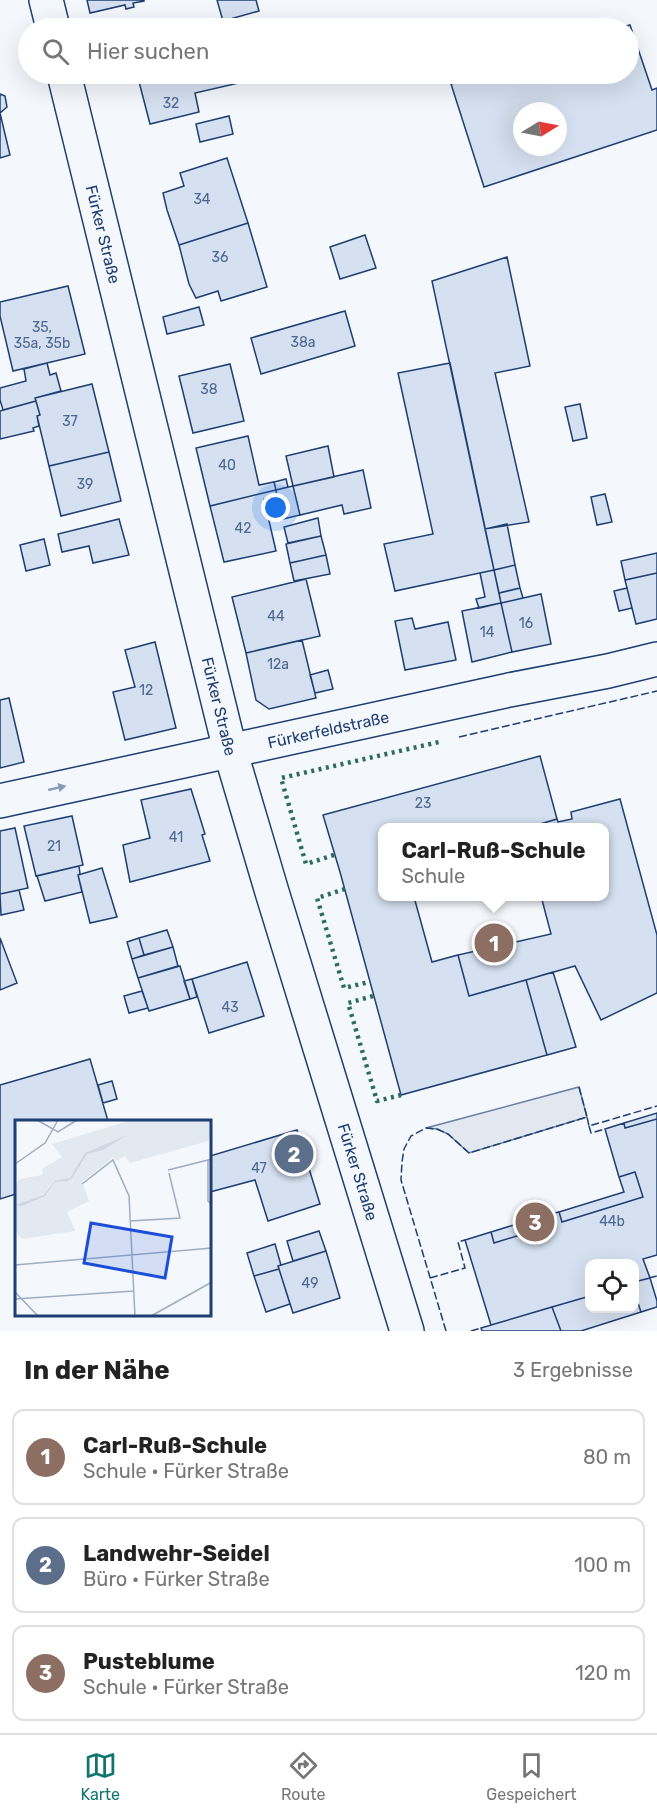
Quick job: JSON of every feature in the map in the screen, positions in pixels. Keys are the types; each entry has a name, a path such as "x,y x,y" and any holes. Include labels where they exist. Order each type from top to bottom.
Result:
{"street":[{"path":"46,0 50,18"},
{"name":"Fürker Straße","path":"66,84 230,750 407,1331"},
{"name":"Fürkerfeldstraße","path":"0,801 657,659"}],"shaded area":[{"path":"579,1087 587,1117 469,1153 448,1134 437,1129 426,1128"}],"building":[{"path":"87,0 144,1 133,3 134,7 126,9 125,5 90,13"},
{"path":"217,0 256,0 259,11 234,18 222,18"},
{"path":"639,52 652,90 657,88 657,130 484,187 451,84 639,84"},
{"path":"140,84 234,84 195,93 199,112 150,124"},
{"path":"0,94 5,96 7,107 0,113"},
{"path":"0,113 10,155 0,158"},
{"path":"229,116 233,134 200,142 196,124"},
{"path":"227,158 248,223 179,245 163,193 184,186 180,173"},
{"path":"248,223 267,287 221,301 218,291 196,298 189,284 179,245"},
{"path":"365,235 376,268 340,279 330,247"},
{"path":"507,257 530,366 495,373 529,522 485,529 432,281"},
{"path":"68,286 85,354 13,371 0,316 0,302"},
{"path":"199,307 204,325 167,334 163,317"},
{"path":"345,311 355,346 261,374 251,338"},
{"path":"47,363 50,375 56,373 61,391 3,410 0,388 26,381 24,369"},
{"path":"450,363 494,570 395,591 384,544 433,534 398,373"},
{"path":"230,364 244,421 193,433 179,376"},
{"path":"92,384 109,452 49,466 35,398"},
{"path":"36,401 40,415 37,416 39,426 33,428 34,431 0,439 0,411"},
{"path":"580,404 587,438 573,441 565,407"},
{"path":"248,436 259,485 274,482 276,490 210,506 196,448"},
{"path":"328,446 334,477 293,486 286,456"},
{"path":"109,452 121,501 61,516 49,466"},
{"path":"363,470 371,508 344,514 342,505 300,515 293,486"},
{"path":"286,479 288,487 276,490 274,482"},
{"path":"293,486 300,515 283,519 280,502 265,506 264,499 277,496 276,490"},
{"path":"276,490 277,496 264,499 276,551 224,562 210,506"},
{"path":"605,494 612,522 597,525 591,497"},
{"path":"318,518 321,536 288,543 284,527"},
{"path":"119,519 129,555 93,563 89,546 62,552 58,534"},
{"path":"507,524 515,565 494,570 485,529"},
{"path":"321,536 326,555 290,563 286,544"},
{"path":"44,539 50,565 26,571 20,545"},
{"path":"657,553 657,573 625,580 621,561"},
{"path":"326,555 330,574 294,581 290,563"},
{"path":"515,565 520,588 499,593 494,570"},
{"path":"494,570 501,603 479,608 476,599 485,597 480,573"},
{"path":"657,573 657,619 636,624 625,580"},
{"path":"306,579 320,636 246,653 232,597"},
{"path":"520,588 523,598 501,603 499,593"},
{"path":"627,588 632,608 619,611 614,591"},
{"path":"541,594 551,644 512,652 501,603"},
{"path":"501,603 512,652 472,662 462,611"},
{"path":"412,618 415,629 448,622 456,660 405,670 395,621"},
{"path":"302,640 316,698 269,709 256,700 246,653"},
{"path":"155,642 176,728 125,740 113,692 135,687 125,650"},
{"path":"328,670 333,689 315,693 310,675"},
{"path":"9,698 24,762 0,768 0,700"},
{"path":"540,756 557,819 544,823 378,823 378,901 415,901 432,962 458,955 469,996 526,980 547,1055 401,1095 323,815"},
{"path":"191,789 205,834 202,835 210,861 130,882 123,845 150,838 141,800"},
{"path":"620,799 657,935 657,993 601,1020 575,966 469,996 458,955 551,934 542,901 609,901 609,823 544,823 557,819 558,822 572,819 571,812"},
{"path":"72,816 83,865 36,876 24,826"},
{"path":"15,828 28,888 0,894 0,831"},
{"path":"79,866 80,874 78,875 82,892 45,901 37,876"},
{"path":"102,868 117,917 90,923 78,875"},
{"path":"19,890 24,910 1,915 0,894"},
{"path":"167,930 173,947 144,955 139,938"},
{"path":"0,938 17,983 0,990"},
{"path":"139,938 144,955 132,959 127,942"},
{"path":"173,947 178,966 138,978 132,959"},
{"path":"247,962 264,1016 209,1033 192,979"},
{"path":"180,966 190,999 149,1011 138,978"},
{"path":"553,972 576,1047 547,1055 526,980"},
{"path":"192,979 197,997 190,999 184,981"},
{"path":"142,991 148,1008 129,1013 124,996"},
{"path":"90,1059 108,1120 15,1120 15,1194 0,1199 0,1085"},
{"path":"112,1081 117,1099 103,1103 98,1085"},
{"path":"657,1113 657,1119 625,1128 624,1123"},
{"path":"657,1119 657,1255 643,1259 650,1278 639,1281 639,1259 585,1259 585,1297 491,1325 465,1240 491,1232 494,1243 536,1230 533,1219 559,1212 562,1222 643,1197 635,1172 619,1177 605,1129 624,1123 625,1128"},
{"path":"297,1130 320,1204 268,1221 255,1180 212,1191 212,1155"},
{"path":"635,1172 643,1197 562,1222 559,1212 624,1192 619,1177"},
{"path":"533,1219 536,1230 494,1243 491,1232"},
{"path":"319,1231 326,1251 293,1261 287,1241"},
{"path":"275,1244 281,1265 278,1266 279,1269 254,1276 247,1253"},
{"path":"326,1251 340,1298 293,1313 278,1266"},
{"path":"279,1269 290,1304 266,1312 254,1276"},
{"path":"650,1278 657,1307 641,1312 639,1281"},
{"path":"585,1297 585,1313 638,1313 581,1331 561,1331 552,1307"},
{"path":"552,1307 561,1331 482,1331 481,1328"}],"hedge":[{"path":"334,855 306,864 281,778 439,742"},
{"path":"345,889 317,898 344,988 369,982"},
{"path":"373,996 348,1003 377,1101 401,1095"}],"fence":[{"path":"459,737 657,691"},
{"path":"579,1087 587,1117"},
{"path":"446,1331 401,1180 404,1149 411,1136 426,1128 437,1129 448,1134 469,1153 587,1117 589,1126 657,1106"},
{"path":"589,1126 591,1133 605,1129"},
{"path":"430,1278 465,1268 458,1242 465,1240"},
{"path":"649,1278 657,1276"},
{"path":"471,1331 481,1328"}],"place":[{"name":"Carl-Ruß-Schule","path":"494,943"},
{"name":"Landwehr-Seidel","path":"294,1154"},
{"name":"Pusteblume","path":"535,1222"}]}
